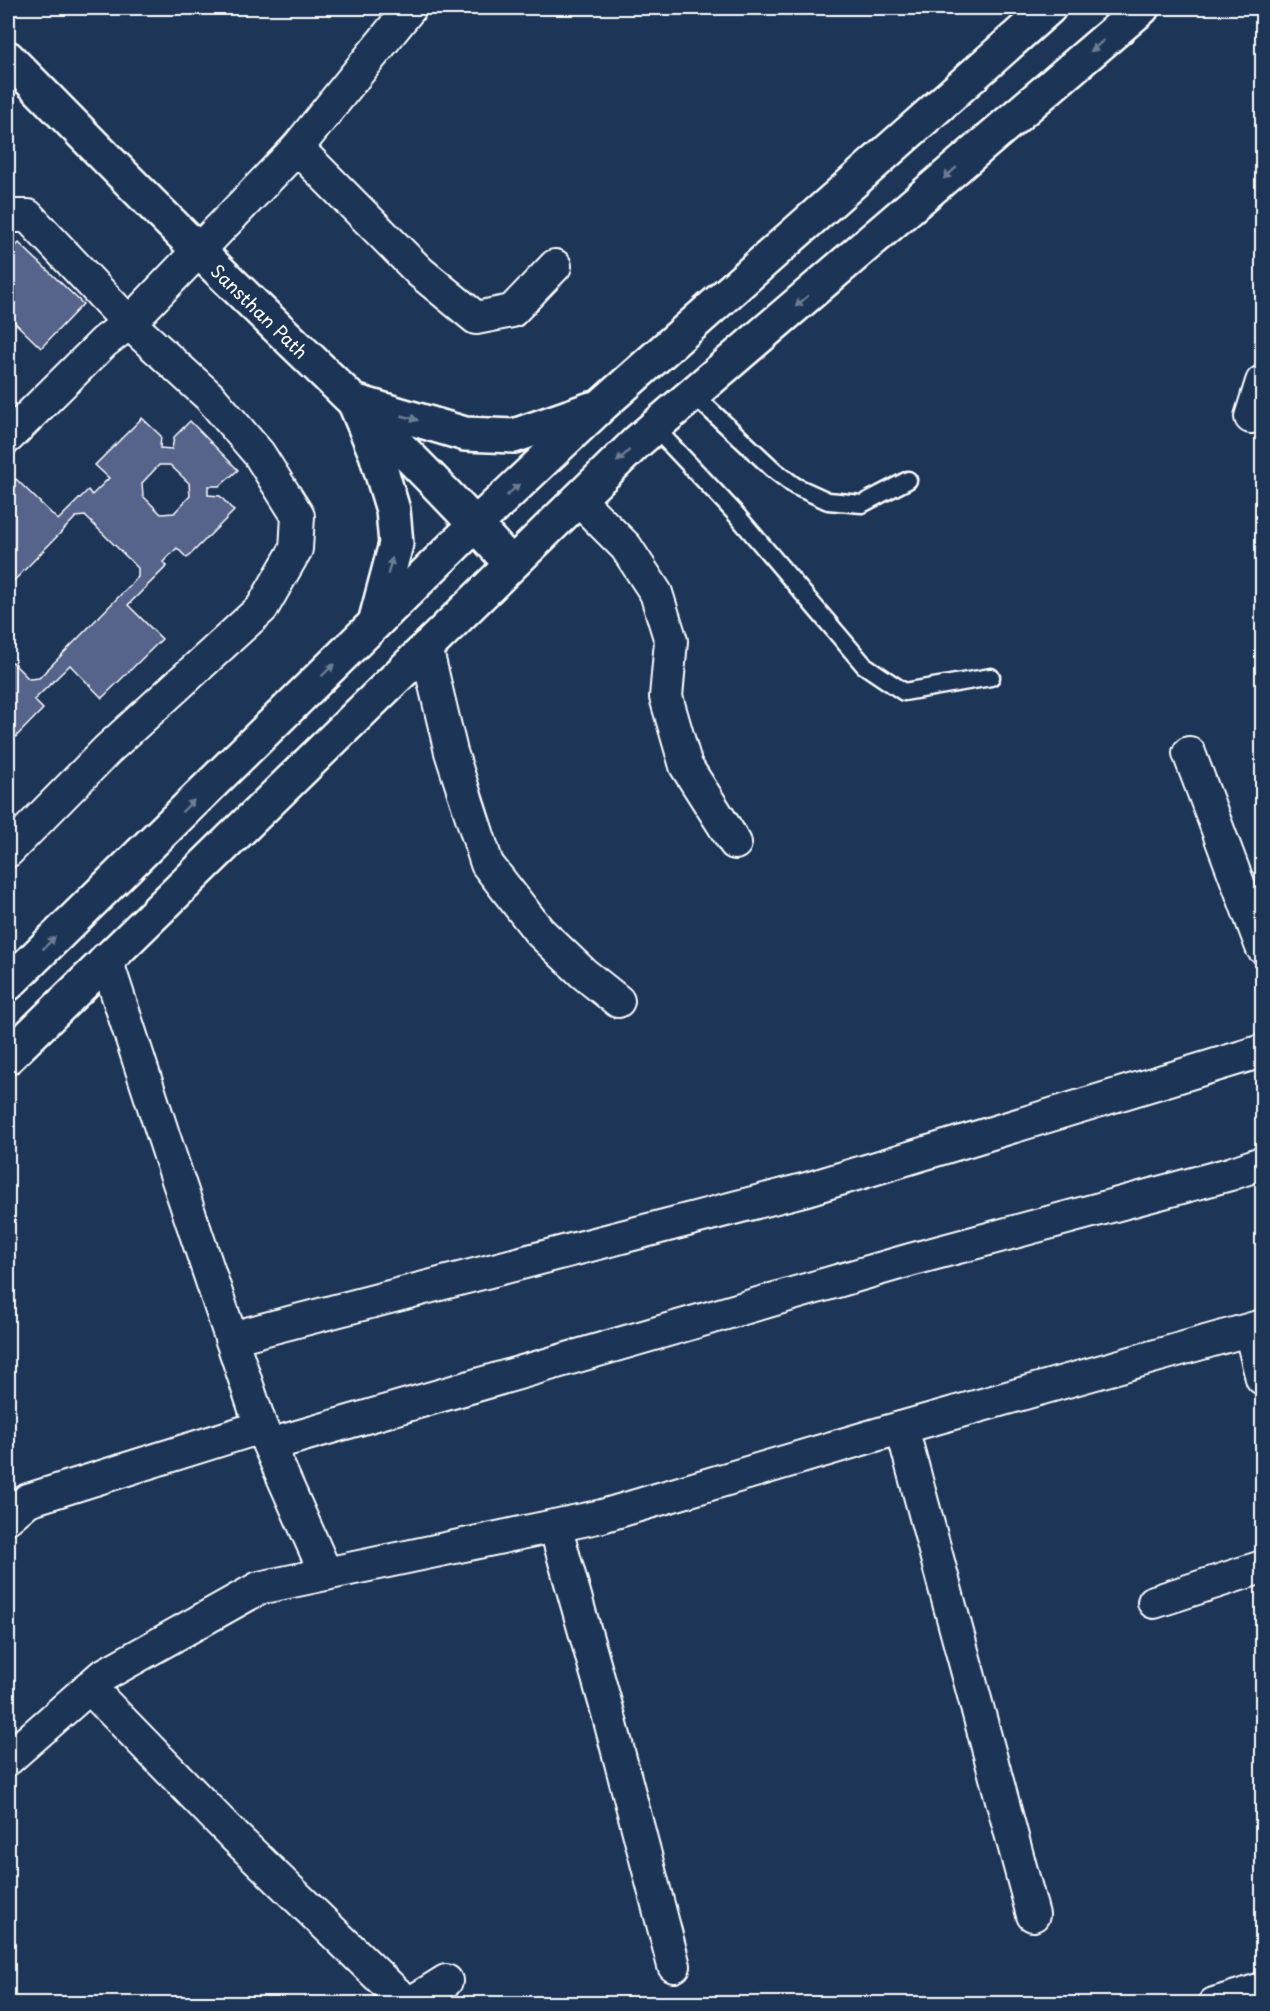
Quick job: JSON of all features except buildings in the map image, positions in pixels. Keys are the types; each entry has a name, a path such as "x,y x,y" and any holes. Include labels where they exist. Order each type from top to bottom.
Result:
{"main road":[{"path":"8,984 476,524 602,405 1049,8"},
{"path":"8,1057 578,499 693,394 1142,8"},
{"name":"Sansthan Path","path":"8,58 198,251 354,401 476,524 511,564"},
{"path":"354,401 465,434 514,436 602,405"},
{"path":"354,401 376,454 393,510 396,544 375,623"}],"street":[{"path":"13,421 129,322 198,251 297,148 410,8"},
{"path":"297,148 420,272 476,318 512,311 555,266"},
{"path":"8,216 28,216 129,322 210,397 259,454 298,516 296,549 262,608 107,750 8,851"},
{"path":"1251,417 1263,382"},
{"path":"578,499 626,547 656,593 671,641 666,697 686,766 735,843"},
{"path":"426,647 451,752 487,864 539,931 583,973 618,1001"},
{"path":"1189,753 1263,947"},
{"path":"106,959 265,1436 327,1574"},
{"path":"231,1338 807,1189 1263,1051"},
{"path":"8,1517 28,1500 1230,1174 1263,1163"},
{"path":"8,1759 102,1676 259,1588 602,1516 1256,1328 1263,1378"},
{"path":"902,1428 1033,1915"},
{"path":"555,1526 608,1713 674,1966"},
{"path":"1154,1602 1263,1568"},
{"path":"89,1687 234,1836 396,1993 409,2003 447,1981"},
{"path":"1214,2004 1263,1989"}],"lane":[{"path":"693,394 774,470 795,486 828,501 862,504 908,480"},
{"path":"655,428 734,512 864,665 904,692 991,677"}]}
